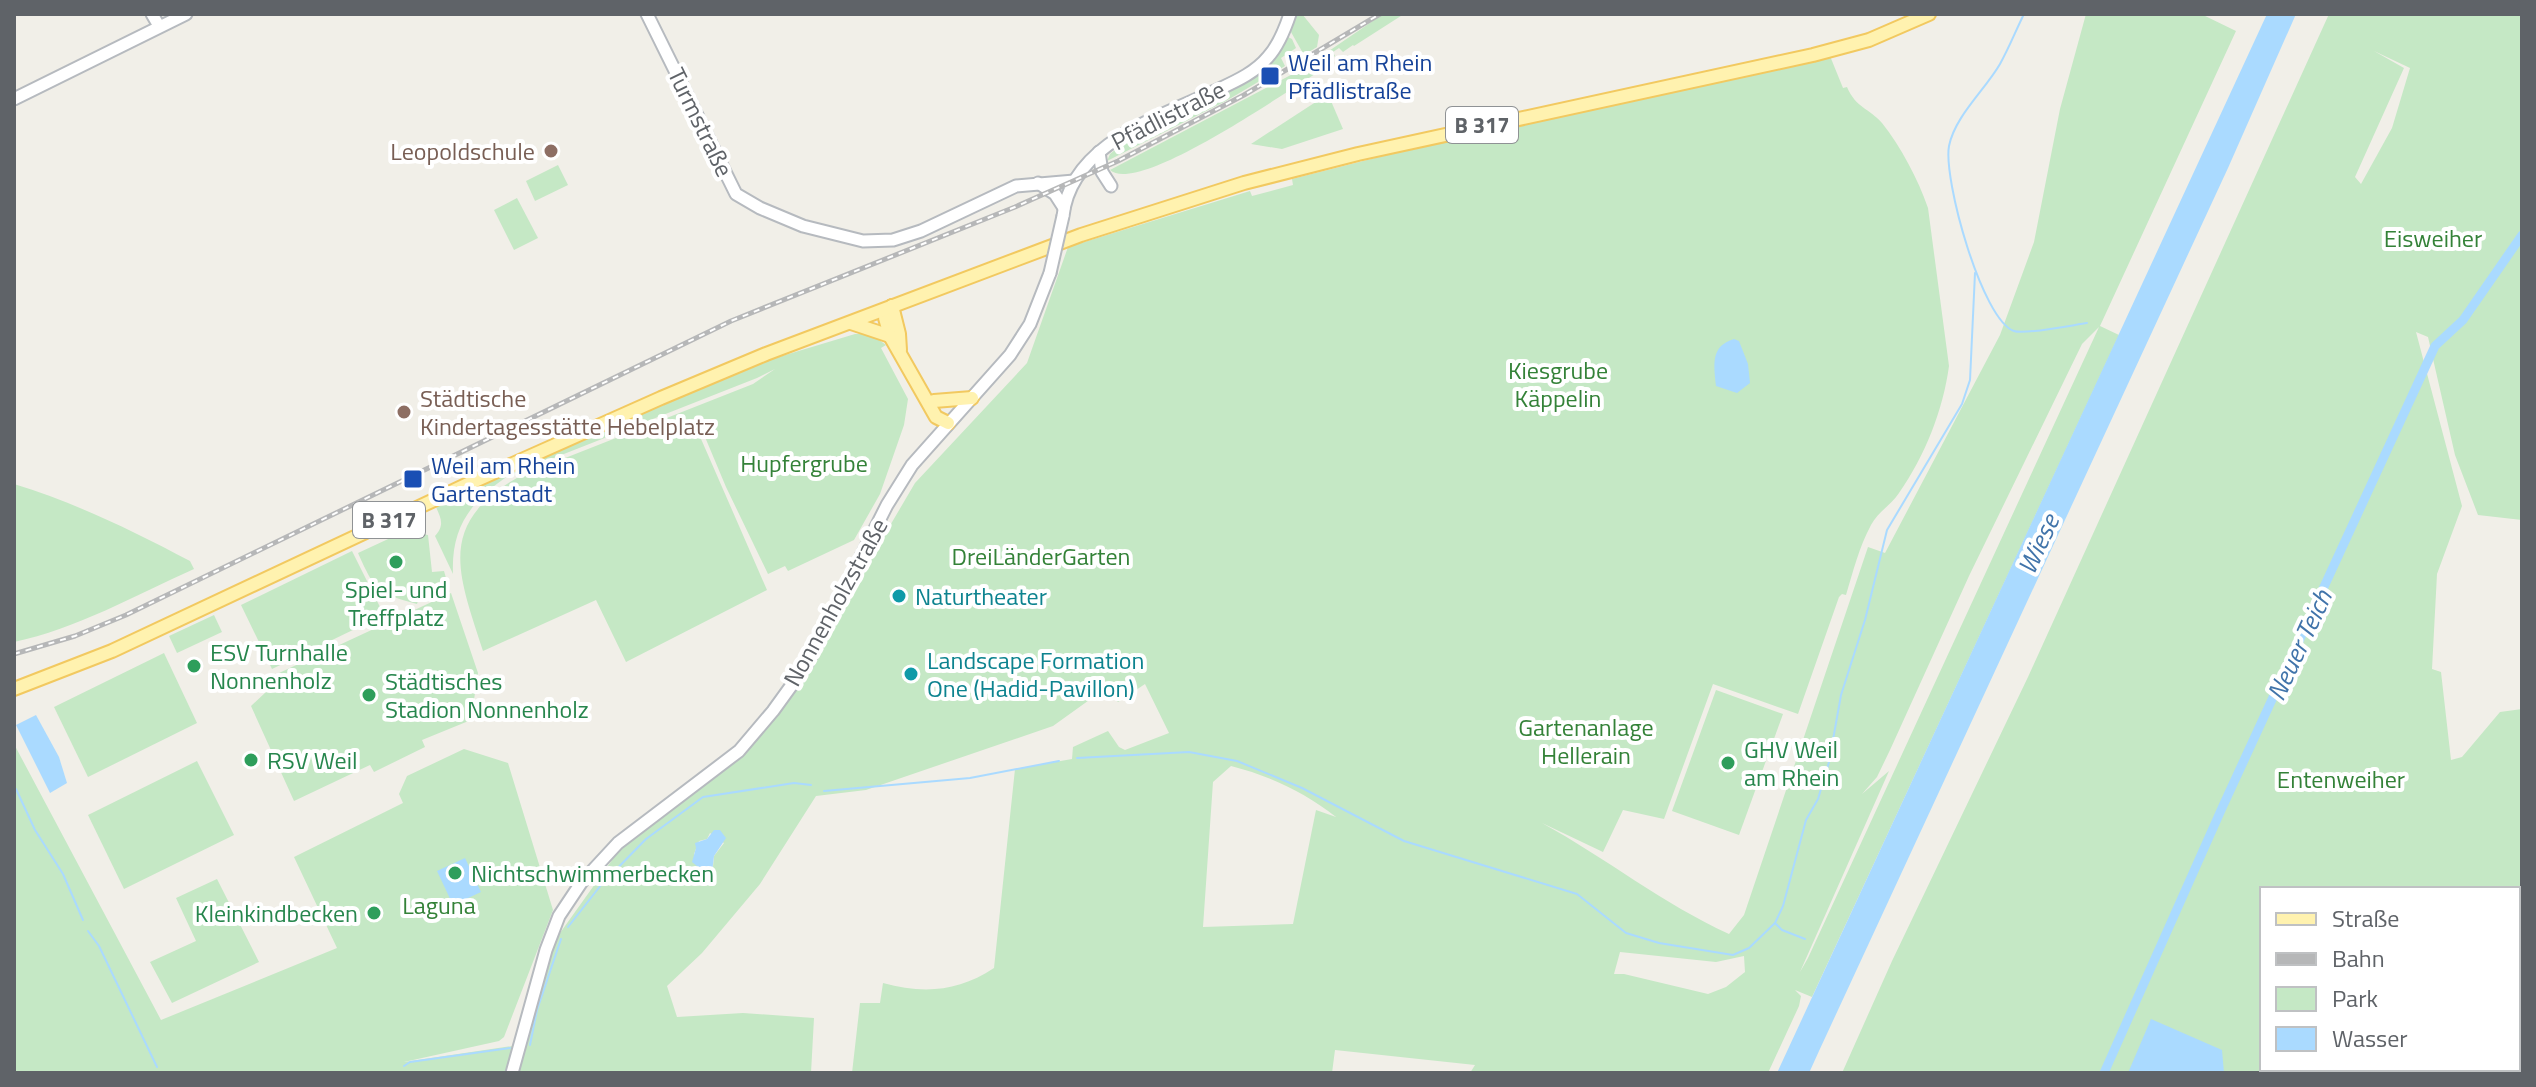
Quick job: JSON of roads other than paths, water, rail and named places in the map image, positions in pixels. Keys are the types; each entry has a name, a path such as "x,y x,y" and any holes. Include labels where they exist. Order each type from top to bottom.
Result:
{"main road":[{"name":"B 317","path":"14,689 112,651 574,436 766,354 1081,235 1244,183 1457,131 1813,55 1869,40 1929,14"},
{"path":"892,306 885,318 890,336 929,398 945,412 948,423"},
{"path":"892,306 900,351"},
{"path":"851,323 890,336"},
{"path":"929,398 972,398"}],"street":[{"path":"152,14 159,26"},
{"path":"14,99 186,14"},
{"name":"Turmstraße","path":"647,14 736,194 803,226 863,241 893,240 921,231 1016,186 1074,181"},
{"name":"Pfädlistraße","path":"1074,181 1099,152 1125,134 1244,77 1261,64 1277,44 1290,14"},
{"path":"1099,152 1102,172 1111,186"},
{"name":"Nonnenholzstraße","path":"512,1073 546,950 559,916 594,867 618,843 739,751 807,664 887,505 912,465 1010,355 1030,324 1050,273 1074,181"},
{"path":"1038,183 1055,194 1064,212"}],"water":[{"name":"Wiese","path":"2267,14 2296,14 2228,168 1809,1073 1777,1073"},
{"path":"1734,339 1739,341 1748,364 1750,383 1737,393 1716,386 1715,371 1717,351"},
{"path":"36,715 59,757 67,783 50,793 16,725"},
{"path":"714,830 720,830 726,838 714,856 712,872 708,875 692,862 695,843 707,839"},
{"name":"Nichtschwimmerbecken","path":"465,858 481,892 453,905 437,871"},
{"path":"2151,1019 2222,1050 2224,1073 2128,1073"}],"waterway":[{"path":"2024,14 2000,64 1952,135 1949,146 1952,187 1967,247 1990,302 2002,321 2019,332 2087,323"},
{"name":"Neuer Teich","path":"2104,1073 2222,808 2435,346 2463,320 2522,235"},
{"path":"1805,939 1782,930 1775,923 1783,906 1806,820 1818,799 1829,762 1841,695 1865,620 1887,530 1962,404 1970,380 1975,273"},
{"path":"1077,758 1189,752 1237,761 1302,788 1404,841 1577,894 1626,933 1659,943 1733,955 1749,948 1775,923"},
{"path":"824,791 970,778 1059,761"},
{"path":"568,927 601,885 646,839 703,797 794,783 811,785"},
{"path":"16,789 35,830 63,874 83,920"},
{"path":"88,931 99,946 157,1067"},
{"path":"530,1045 537,1010 561,939"},
{"path":"404,1066 410,1062 510,1048"}],"railway":[{"path":"14,654 75,636 126,615 731,321 1015,207 1118,161 1244,95 1380,14"}],"place":[{"name":"Weil am Rhein Pfädlistraße","path":"1270,76"},
{"name":"Leopoldschule","path":"551,151"},
{"name":"Städtische Kindertagesstätte Hebelplatz","path":"404,412"},
{"name":"Weil am Rhein Gartenstadt","path":"413,479"},
{"name":"Spiel- und Treffplatz","path":"396,562"},
{"name":"Naturtheater","path":"899,596"},
{"name":"ESV Turnhalle Nonnenholz","path":"194,666"},
{"name":"Landscape Formation One (Hadid-Pavillon)","path":"911,674"},
{"name":"Städtisches Stadion Nonnenholz","path":"369,695"},
{"name":"RSV Weil","path":"251,760"},
{"name":"GHV Weil am Rhein","path":"1728,763"},
{"name":"Nichtschwimmerbecken","path":"455,873"},
{"name":"Kleinkindbecken","path":"374,913"}],"park label":[{"name":"Eisweiher","path":"2433,238"},
{"name":"Kiesgrube Käppelin","path":"1558,384"},
{"name":"Hupfergrube","path":"804,463"},
{"name":"DreiLänderGarten","path":"1041,556"},
{"name":"Gartenanlage Hellerain","path":"1586,741"},
{"name":"Entenweiher","path":"2341,779"},
{"name":"Laguna","path":"439,905"}]}
